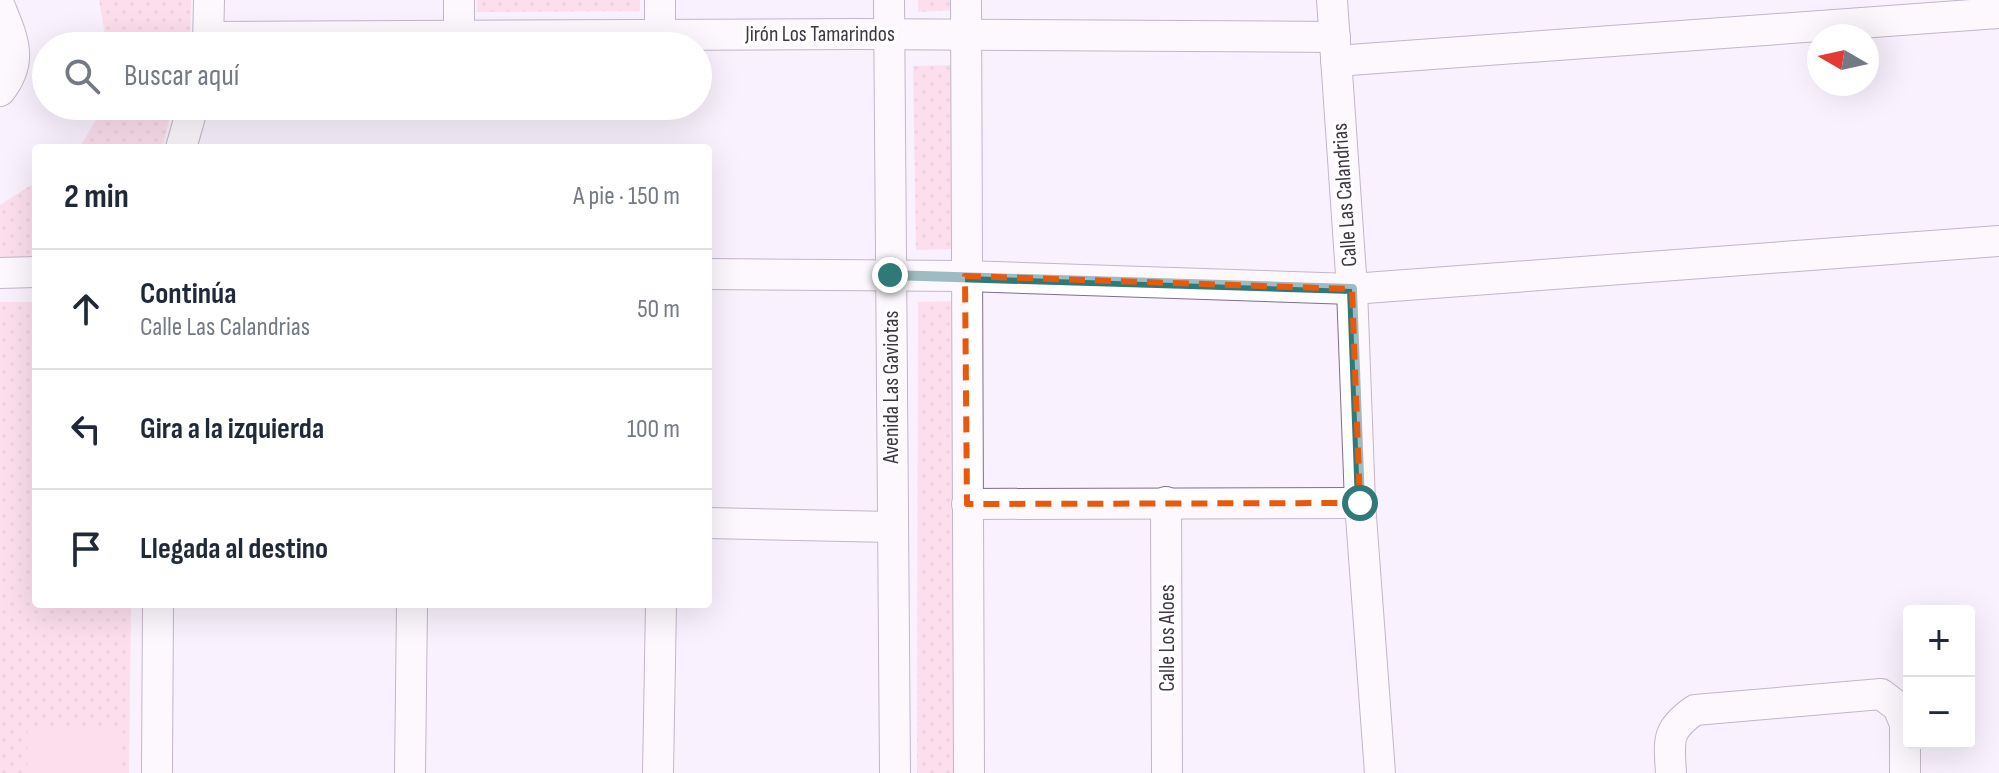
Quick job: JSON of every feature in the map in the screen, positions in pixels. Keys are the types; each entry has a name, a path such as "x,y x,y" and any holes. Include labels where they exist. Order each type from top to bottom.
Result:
{"street":[{"path":"208,32 209,0"},
{"path":"459,0 459,32"},
{"path":"660,0 660,32"},
{"name":"Avenida Las Gaviotas","path":"889,0 895,773"},
{"path":"966,0 969,773"},
{"name":"Calle Las Calandrias","path":"1332,0 1352,289 1360,503 1380,773"},
{"path":"0,7 15,53 12,74 0,91"},
{"name":"Jirón Los Tamarindos","path":"712,35 966,34 1335,49 1999,13"},
{"path":"182,144 189,120"},
{"path":"712,274 965,276 1352,289 1999,241"},
{"path":"0,273 32,272"},
{"name":"Calle Los Aloes","path":"1166,502 1167,773"},
{"path":"967,504 1360,503"},
{"path":"712,523 891,527"},
{"path":"157,773 158,608"},
{"path":"410,773 412,608"},
{"path":"658,773 661,608"},
{"path":"1671,773 1669,743 1675,724 1695,710 1881,694 1898,707 1905,724 1905,773"}],"highlighted area":[{"path":"965,276 1352,289 1360,503 967,504"}],"shaded area":[{"path":"99,0 191,0 190,32 105,32"},
{"path":"477,0 640,0 640,11 477,12"},
{"path":"918,0 956,0 956,10 918,12"},
{"path":"954,65 957,249 916,250 913,66"},
{"path":"96,120 169,120 163,144 81,144"},
{"path":"32,185 32,260 0,260 0,205"},
{"path":"957,301 958,773 917,773 918,302"},
{"path":"0,302 32,302 32,608 131,608 129,773 0,773"},
{"path":"121,727 120,773 27,773 28,729"}],"route":[{"path":"890,275 1352,289 1360,503"}]}
